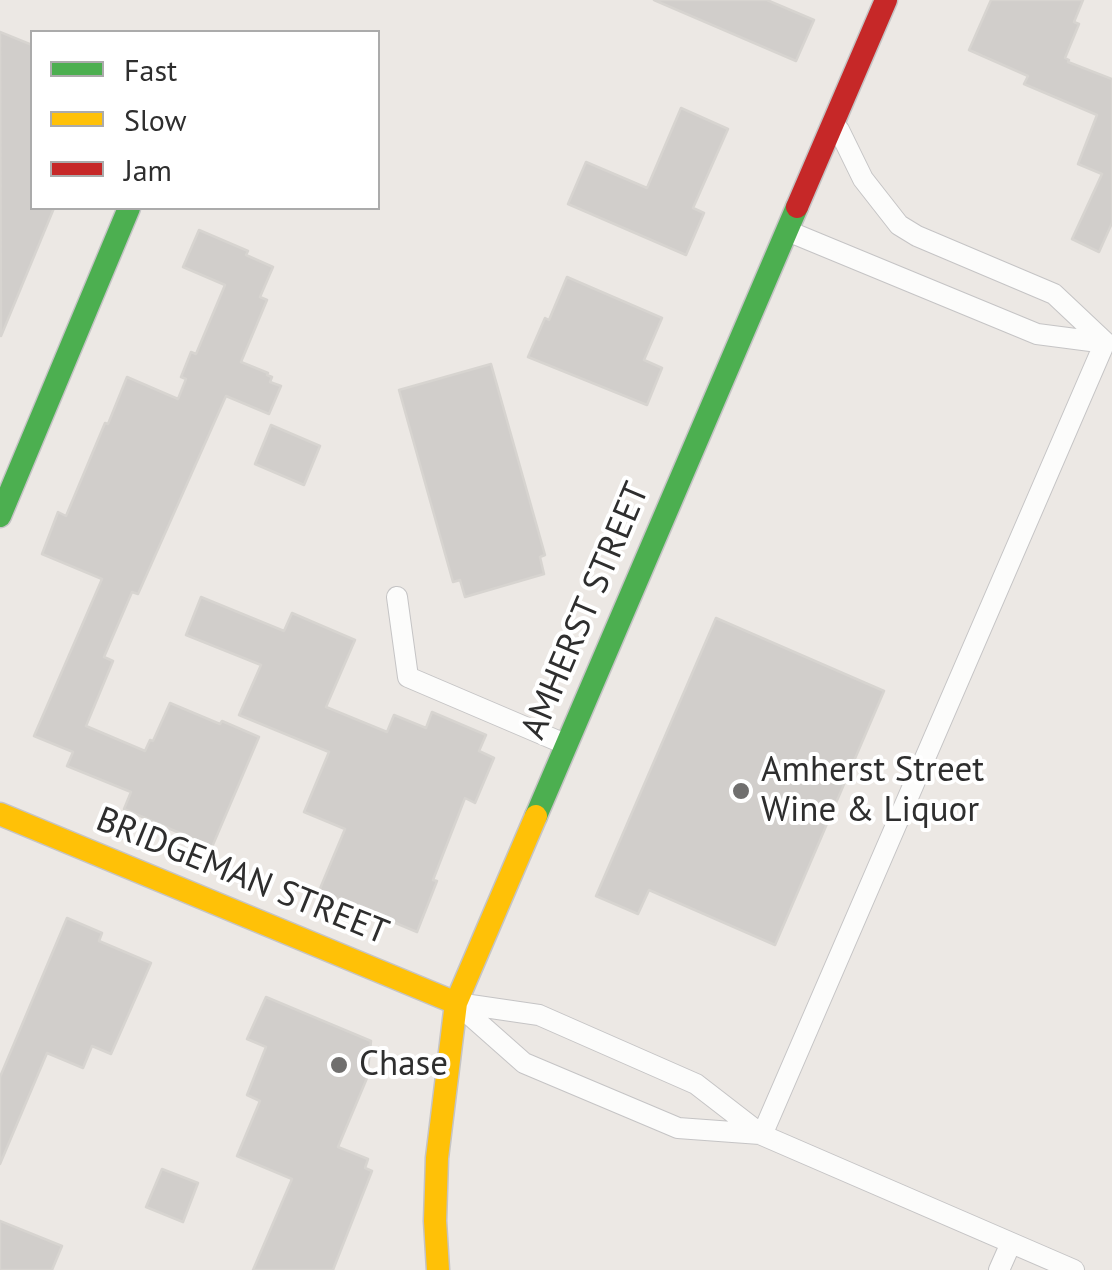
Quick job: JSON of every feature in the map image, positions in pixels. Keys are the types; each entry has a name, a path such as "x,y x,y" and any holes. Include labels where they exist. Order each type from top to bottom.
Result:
{"street":[{"name":"AMHERST STREET","path":"438,1270 437,1158 456,1003 886,0"},
{"path":"0,516 127,210"},
{"name":"BRIDGEMAN STREET","path":"0,814 456,1003"}],"lane":[{"path":"834,121 863,178 899,225 1054,294 1108,344"},
{"path":"788,231 1036,334 1108,344"},
{"path":"762,1134 1108,344"},
{"path":"397,597 408,677 567,744"},
{"path":"456,1003 524,1063 678,1128 762,1134"},
{"path":"456,1003 539,1015 696,1084 762,1134 1074,1270"},
{"path":"999,1270 1011,1243"}],"building":[{"path":"654,0 767,0 814,20 796,61"},
{"path":"991,0 1083,0 1074,22 1079,24 1065,58 1112,79 1112,223 1099,252 1072,239 1102,174 1078,164 1097,115 1024,84 1028,76 969,50"},
{"path":"0,32 30,44 30,210 53,210 1,336"},
{"path":"681,108 728,129 693,208 704,213 686,255 568,204 586,162 647,188"},
{"path":"199,230 248,251 246,255 273,267 260,297 267,300 241,362 268,373 272,377 270,382 281,386 269,414 226,396 138,594 132,592 104,657 113,661 86,726 145,751 170,703 259,737 212,847 124,809 131,792 67,766 73,752 34,736 102,579 42,554 58,512 66,516 127,377 178,399 191,352 196,354 225,285 183,267"},
{"path":"567,277 662,318 644,360 662,368 647,405 528,357"},
{"path":"491,364 545,555 540,557 544,574 465,597 460,580 453,582 399,390"},
{"path":"271,425 320,446 304,485 255,464"},
{"path":"201,597 284,631 292,613 355,640 326,707 387,732 394,715 426,728 432,712 486,735 479,751 494,758 475,803 465,798 417,932 319,891 345,829 304,812 329,752 239,715 261,665 186,635"},
{"name":"Amherst Street Wine & Liquor","path":"716,618 884,691 775,945 649,890 638,914 596,896"},
{"path":"67,918 102,933 99,941 151,963 111,1054 92,1046 83,1068 47,1053 0,1164 0,1077"},
{"path":"266,997 371,1041 367,1078 338,1147 368,1159 365,1168 372,1171 333,1270 253,1270 292,1179 237,1156 260,1101 247,1095 266,1047 247,1039"},
{"path":"162,1169 198,1183 183,1222 146,1207"},
{"path":"0,1221 62,1246 52,1270 0,1270"}],"traffic: fast":[{"path":"536,816 797,207"},
{"path":"0,516 128,210"}],"traffic: slow":[{"path":"0,814 456,1003"},
{"path":"438,1270 437,1158 456,1003 536,816"}],"traffic: jam":[{"path":"797,207 886,0"}],"place":[{"name":"Amherst Street Wine & Liquor","path":"741,791"},
{"name":"Chase","path":"339,1065"}]}
